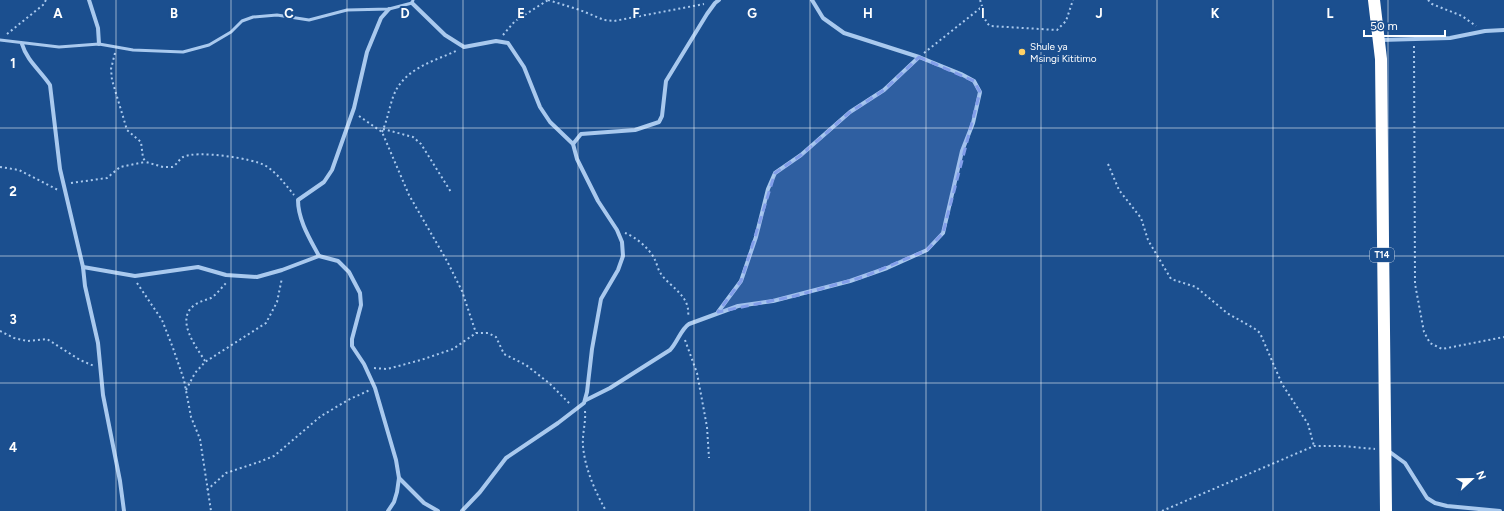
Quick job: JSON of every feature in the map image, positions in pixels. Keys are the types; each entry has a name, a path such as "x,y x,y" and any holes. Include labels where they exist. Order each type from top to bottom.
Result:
{"highway":[{"name":"T14","path":"1374,0 1381,59 1381,196 1386,511"}],"street":[{"path":"89,0 98,28 99,44"},
{"path":"573,144 581,134 635,130 659,122 662,116 666,80 715,3 719,0"},
{"path":"462,511 480,492 506,458 576,410 585,401 616,384 670,350 683,333 684,328 718,312 738,306 795,296 863,277 927,250 943,233 962,151 973,123 980,92 974,81 919,57 844,33 823,18 812,0"},
{"path":"413,2 445,35 464,47 496,41 508,43 524,67 540,107 550,122 573,144 577,158 598,201 617,230 622,242 622,256 618,270 602,298 592,348 585,401"},
{"path":"319,256 305,228 298,208 298,200 328,177 354,108 367,52 381,18 389,9"},
{"path":"1379,40 1450,38 1485,31 1504,30"},
{"path":"22,44 30,62 44,76 50,85 57,148 98,343 100,368 124,511"},
{"path":"718,312 741,281 756,237 768,189 775,172 801,155 850,112 884,90 919,57"},
{"path":"83,267 135,276 189,267 198,267 233,276 257,277 282,270 319,256 329,257 343,266 355,280 360,293 361,305 352,340 352,346 364,364 375,388 393,450 399,478 394,502 388,511"},
{"path":"1386,450 1405,463 1427,498 1435,503 1500,511"},
{"path":"399,478 424,503 438,511"}],"lane":[{"path":"0,40 22,44 68,48 99,44 118,48 183,52 201,48 219,40 231,32 242,21 253,17 277,15 309,20 347,10 389,9 413,2"}],"path":[{"path":"5,35 43,5 46,0"},
{"path":"496,41 515,21 548,0 574,8 604,20 614,20 715,3"},
{"path":"980,0 983,6 984,19 994,27 1056,30 1066,22 1073,0"},
{"path":"1428,0 1432,4 1462,16 1485,31"},
{"path":"919,57 983,6"},
{"path":"1414,39 1416,284 1422,324 1430,343 1442,349 1504,337"},
{"path":"382,132 393,96 399,85 408,75 418,67 464,47"},
{"path":"118,48 113,57 112,80 125,126 127,130 141,142 143,158 146,162"},
{"path":"354,108 364,121 382,132 409,195 447,261 462,291 476,334"},
{"path":"384,129 413,137 421,144 430,156 451,192"},
{"path":"64,185 74,181 107,178 124,165 146,162 162,167 172,167 184,156 196,154 253,161 264,165 275,173 298,200"},
{"path":"1108,164 1119,190 1141,218 1148,240 1171,279 1196,287 1227,313 1260,333 1282,384 1308,424 1314,446"},
{"path":"0,167 19,170 66,194"},
{"path":"617,230 628,234 647,250 655,259 660,274 676,288 686,301 689,316 684,328"},
{"path":"186,392 194,373 205,362 266,323 277,302 282,270"},
{"path":"135,276 138,285 167,330 186,392 190,417 200,439 211,511"},
{"path":"205,362 192,340 186,327 186,322 192,308 200,301 211,298 233,276"},
{"path":"0,331 14,338 27,340 47,339 80,360 100,368"},
{"path":"683,333 697,373 707,427 709,458"},
{"path":"364,364 372,368 403,365 453,349 476,334 493,334 504,354 526,365 550,383 576,410"},
{"path":"208,490 226,473 274,456 321,416 350,399 375,388"},
{"path":"585,401 583,445 585,460 590,478 606,511"},
{"path":"1162,511 1314,446 1342,446 1386,450"}],"highlighted area":[{"path":"919,57 974,81 980,92 943,233 927,250 863,277 795,296 718,312 741,281 775,173 801,155 850,112 884,90"}],"place":[{"name":"Shule ya Msingi Kititimo","path":"1022,52"}]}
